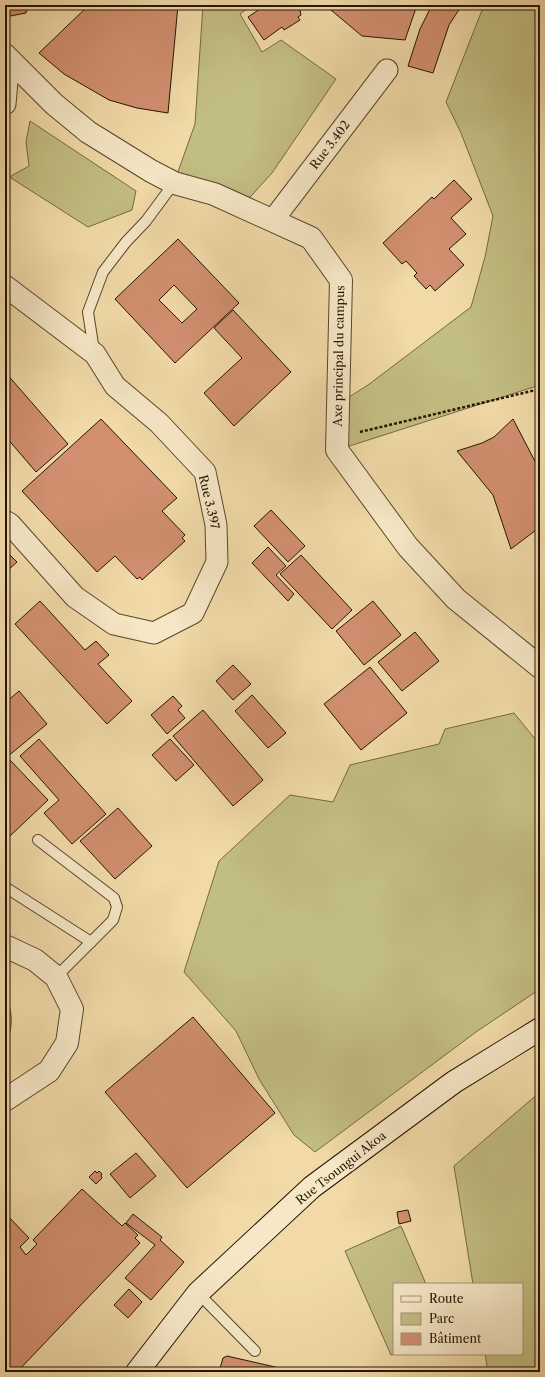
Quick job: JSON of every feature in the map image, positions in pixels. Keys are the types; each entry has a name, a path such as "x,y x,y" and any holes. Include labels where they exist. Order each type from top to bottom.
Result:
{"street":[{"path":"5,104 7,57"},
{"name":"Axe principal du campus","path":"7,57 54,104 88,132 174,183 214,194 311,238 341,280 337,450 408,547 456,599 540,667"},
{"name":"Rue 3.402","path":"273,220 387,70"},
{"name":"Rue 3.397","path":"5,286 95,354 115,386 159,423 205,472 216,525 217,562 193,612 154,633 114,624 75,597 10,524 5,521"},
{"path":"5,946 35,960 56,977 72,1009 67,1043 49,1071 5,1100"},
{"name":"Rue Tsoungui Akoa","path":"137,1372 198,1293 312,1187 454,1082 540,1029"}],"lane":[{"path":"95,354 88,312 103,272 126,242 146,221 174,183"},
{"path":"38,840 114,898 117,907 113,920 56,977"},
{"path":"5,887 90,942"},
{"path":"198,1293 255,1351"}],"path":[{"path":"361,432 540,389"}],"green space":[{"path":"203,5 252,5 240,14 262,52 281,40 336,79 272,173 242,206 174,183 195,124"},
{"path":"484,5 540,5 540,385 337,450 338,404 368,385 471,307 485,257 493,216 461,133 446,102"},
{"path":"30,121 136,191 132,210 88,227 11,178 11,176 29,166 26,142"},
{"path":"514,713 540,745 540,989 476,1032 315,1152 294,1135 259,1079 236,1031 184,972 219,861 290,795 333,802 350,765 439,744 445,729"},
{"path":"5,994 10,1007 11,1026 5,1046"},
{"path":"540,1092 540,1372 488,1372 485,1355 523,1355 523,1283 473,1283 454,1166"},
{"path":"401,1226 426,1283 393,1283 393,1354 391,1355 345,1251"}],"building":[{"path":"5,5 28,5 26,13 5,17"},
{"path":"89,5 178,5 168,113 137,108 109,100 64,74 39,53"},
{"path":"266,5 299,5 301,15 298,17 300,20 284,30 282,27 264,40 248,17"},
{"path":"325,5 417,5 405,40 362,36"},
{"path":"432,5 462,5 449,25 433,73 408,66 420,29"},
{"path":"454,180 472,199 451,218 466,234 449,249 464,265 435,291 430,285 426,289 414,276 417,273 406,261 402,264 383,243 432,197 434,199"},
{"path":"178,239 239,303 175,363 115,299","holes":["174,285 197,309 182,323 159,300"]},
{"path":"233,310 291,372 234,426 204,393 242,358 214,328"},
{"path":"5,372 68,444 36,472 6,437 5,438"},
{"path":"101,419 177,498 162,511 185,535 182,538 185,541 142,580 140,577 137,579 115,556 97,572 22,491"},
{"path":"513,419 540,471 540,527 511,549 493,495 457,451 482,443 494,437"},
{"path":"271,510 305,546 288,562 254,526"},
{"path":"268,547 286,566 276,575 294,594 288,601 252,563"},
{"path":"5,550 17,562 5,573"},
{"path":"301,555 352,610 332,629 280,574"},
{"path":"40,601 85,650 96,641 109,655 98,664 132,701 107,724 15,624"},
{"path":"373,601 401,635 364,665 336,631"},
{"path":"415,632 439,661 402,691 378,662"},
{"path":"233,665 251,684 233,700 216,681"},
{"path":"370,667 407,713 361,750 324,704"},
{"path":"19,691 47,724 7,757 5,755 5,703"},
{"path":"252,695 286,733 268,748 235,711"},
{"path":"173,696 182,706 178,710 185,718 167,734 151,715"},
{"path":"203,710 263,780 233,806 173,736"},
{"path":"39,739 106,814 72,844 44,813 59,800 20,756"},
{"path":"170,739 194,765 176,781 152,755"},
{"path":"10,760 48,800 10,836 5,831 5,765"},
{"path":"118,808 152,846 115,879 80,841"},
{"path":"193,1017 275,1113 187,1188 105,1092"},
{"path":"136,1153 156,1176 130,1198 110,1174"},
{"path":"95,1171 97,1173 99,1171 102,1174 102,1178 96,1184 89,1177"},
{"path":"82,1189 122,1226 125,1223 138,1235 135,1238 140,1243 17,1372 5,1372 5,1213 29,1238 20,1247 26,1255 37,1244 33,1240"},
{"path":"408,1210 411,1221 399,1224 397,1212"},
{"path":"133,1214 162,1237 160,1240 184,1262 151,1300 125,1278 155,1245 126,1223"},
{"path":"129,1289 142,1302 128,1318 114,1305"},
{"path":"227,1356 297,1372 219,1372 223,1358"}]}
